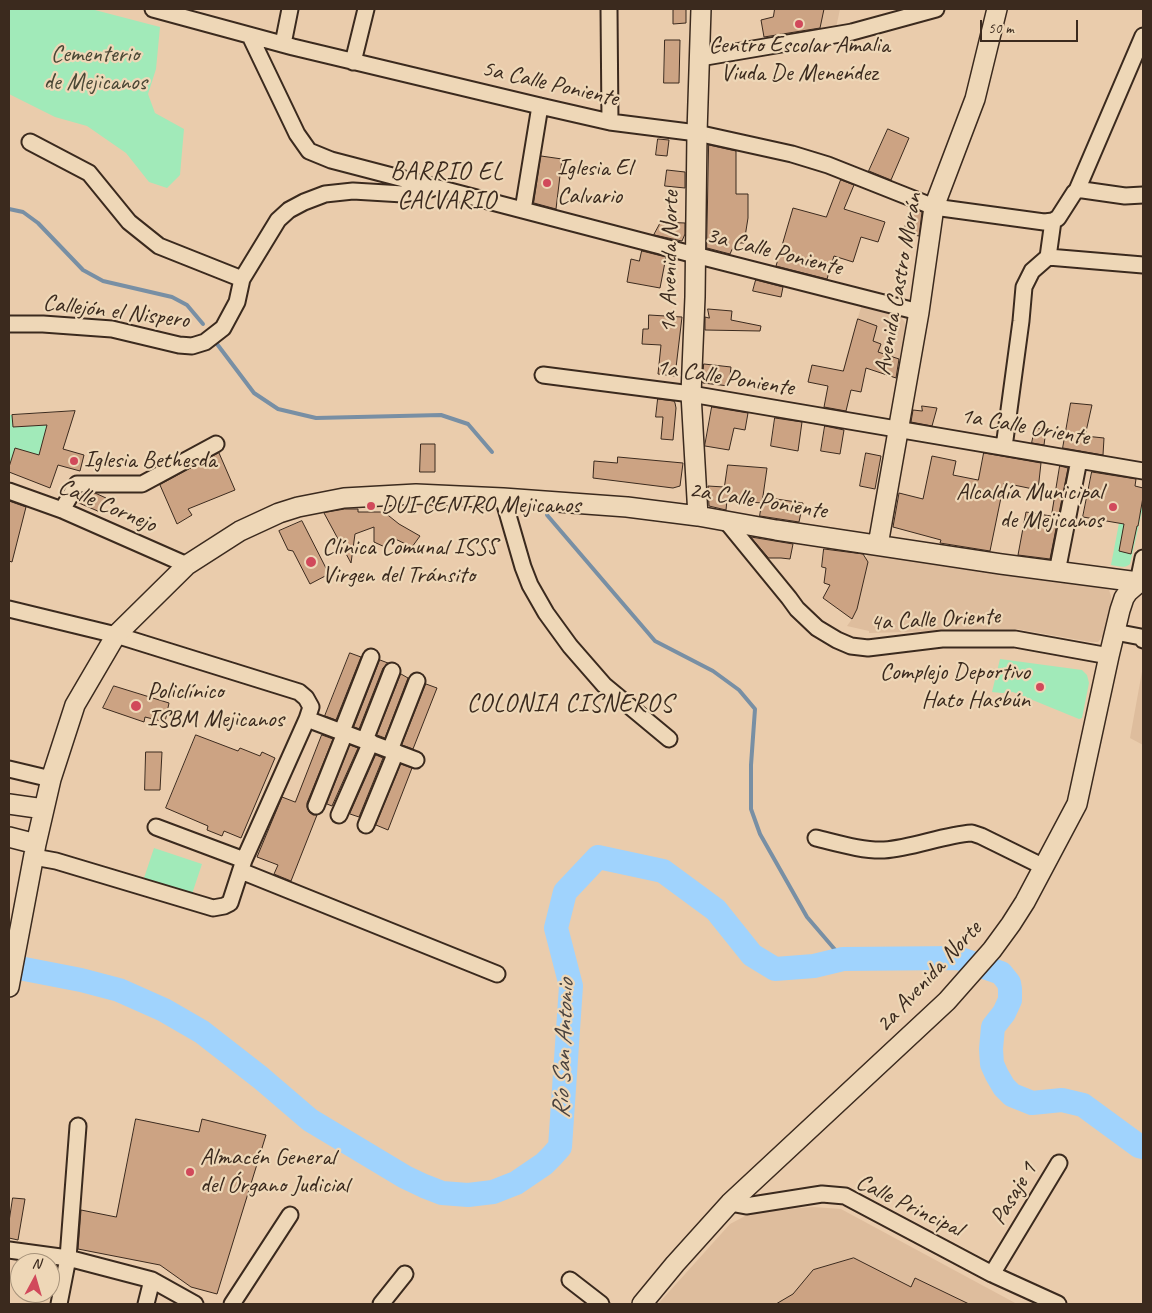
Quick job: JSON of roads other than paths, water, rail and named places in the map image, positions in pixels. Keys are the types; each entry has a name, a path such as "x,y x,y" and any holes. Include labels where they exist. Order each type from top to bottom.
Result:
{"main road":[{"name":"1a Avenida Norte","path":"698,516 691,394 701,9"},
{"name":"Avenida Castro Morán","path":"878,545 919,312 934,207 975,99 998,9"},
{"name":"2a Calle Poniente","path":"9,986 35,850 51,779 75,705 116,636 187,565 240,531 279,513 320,502 367,496 416,494 627,507 698,516 1056,572 1140,581"},
{"name":"2a Avenida Norte","path":"642,1304 730,1203 937,1011 962,985 1006,931 1025,902 1077,804 1109,656 1124,598 1140,581"},
{"path":"9,804 44,809"},
{"path":"9,837 35,850"}],"street":[{"name":"5a Calle Poniente","path":"153,9 176,12 250,36 353,62 610,122 697,133 792,154 828,165 934,207 1044,222 1053,221"},
{"path":"283,44 290,9"},
{"path":"353,62 366,9"},
{"path":"609,9 610,122"},
{"path":"700,58 852,32 936,9"},
{"name":"3a Calle Poniente","path":"250,36 297,134 309,150 331,160 919,312"},
{"path":"1004,447 1024,287 1032,271 1048,257 1053,221 1058,218 1077,190 1143,36"},
{"path":"523,210 540,106"},
{"path":"30,142 88,173 129,222 159,246 242,279"},
{"name":"Callejón el Nispero","path":"9,324 43,324 112,329 179,345 192,346 205,342 223,328 237,302 242,279 278,220 289,210 325,194 353,191 403,194 437,188"},
{"path":"1077,190 1125,196 1143,195"},
{"path":"1048,257 1143,265"},
{"name":"1a Calle Poniente","path":"543,376 691,394 898,428"},
{"name":"1a Calle Oriente","path":"898,428 1143,471"},
{"path":"62,510 77,484 142,484 216,444"},
{"path":"1056,572 1079,460"},
{"name":"Calle Cornejo","path":"9,491 62,510 187,565"},
{"path":"503,498 522,567 546,613 570,646 604,685 669,739"},
{"name":"4a Calle Oriente","path":"726,521 797,609 817,628 851,646 868,648 942,639 1015,639 1109,656"},
{"path":"1140,581 1143,558"},
{"path":"9,609 116,636 299,692 306,698 311,707 242,865 230,903 213,908 56,861 35,850"},
{"path":"1116,632 1141,637 1143,640"},
{"path":"316,806 371,657"},
{"path":"340,815 392,671"},
{"path":"366,825 417,681"},
{"path":"307,719 416,760"},
{"path":"9,769 51,779"},
{"path":"156,827 497,974"},
{"path":"816,838 880,850 900,848 972,833 1044,867"},
{"path":"58,1304 68,1258 78,1126"},
{"name":"Pasaje 1","path":"992,1274 1059,1163"},
{"name":"Calle Principal","path":"730,1203 746,1206 822,1194 845,1196 992,1274 1058,1304"},
{"path":"232,1304 290,1215"},
{"path":"9,1250 68,1258 152,1280 195,1304"},
{"path":"381,1304 405,1274"},
{"path":"146,1304 152,1280"},
{"path":"570,1280 601,1304"}],"waterway":[{"path":"9,209 23,212 38,223 83,270 103,281 172,297 187,305 203,324"},
{"path":"217,344 254,393 278,409 316,418 441,415 468,424 492,452"},
{"path":"547,515 655,641 713,671 739,690 755,709 751,765 751,809 760,834 807,917 843,959"},
{"name":"Río San Antonio","path":"9,966 81,980 119,990 164,1010 202,1032 261,1078 310,1120 405,1177 442,1193 468,1195 493,1192 516,1183 544,1164 560,1147 571,986 556,928 565,892 598,857 663,871 716,910 752,955 775,969 814,966 843,959 958,958 1001,973 1009,983 1010,1000 1004,1013 993,1027 991,1049 992,1064 1004,1087 1012,1095 1032,1103 1062,1100 1083,1105 1143,1147"}],"place":[{"name":"Centro Escolar Amalia Viuda De Meneńdez","path":"799,24"},
{"name":"Iglesia El Calvario","path":"547,183"},
{"name":"Iglesia Bethesda","path":"74,461"},
{"name":"DUI CENTRO Mejicanos","path":"371,506"},
{"name":"Alcaldía Municipal de Mejicanos","path":"1113,507"},
{"name":"Clínica Comunal ISSS Virgen del Tránsito","path":"311,562"},
{"name":"Complejo Deportivo Hato Hasbún","path":"1040,687"},
{"name":"Policlínico ISBM Mejicanos","path":"136,706"},
{"name":"Almacén General del Órgano Judicial","path":"190,1172"}],"district":[{"name":"BARRIO EL CALVARIO","path":"447,186"},
{"name":"COLONIA CISNEROS","path":"570,704"}],"park label":[{"name":"Cementerio de Mejicanos","path":"95,69"}]}
